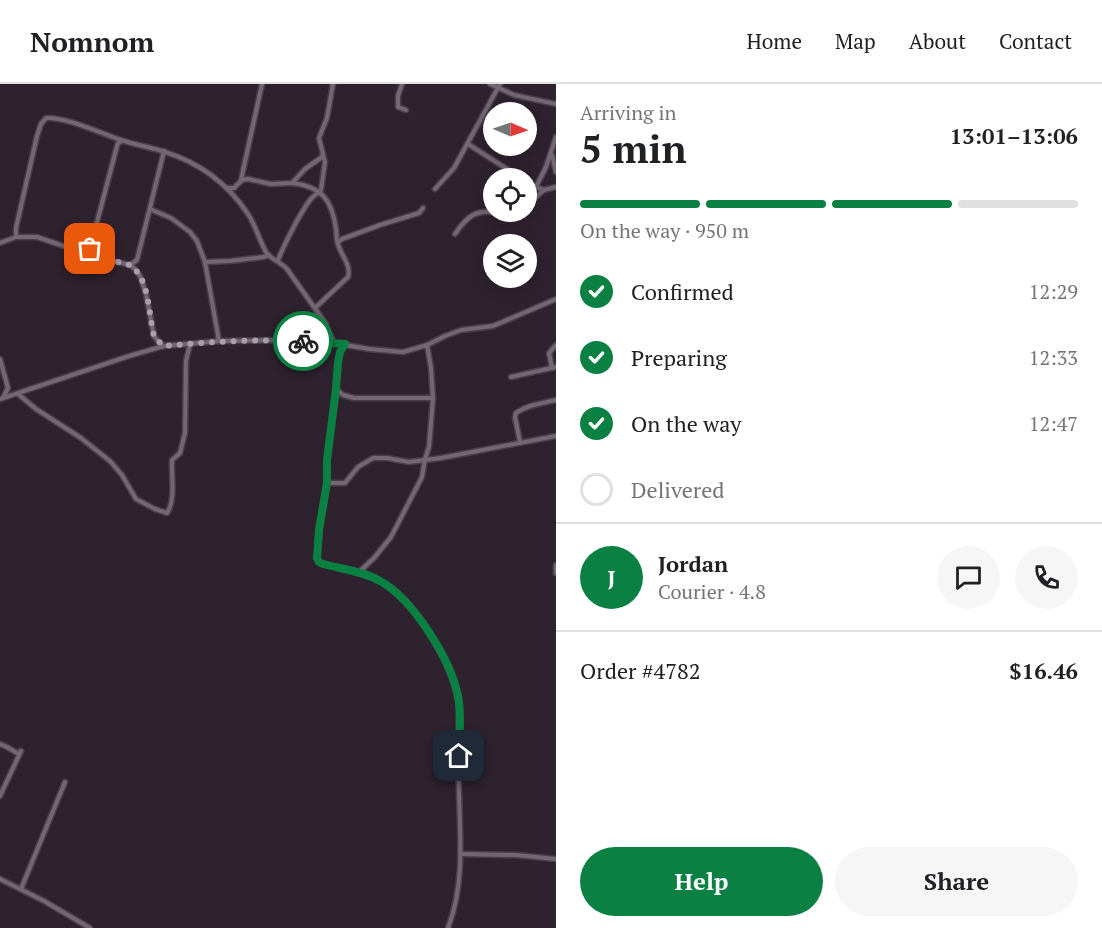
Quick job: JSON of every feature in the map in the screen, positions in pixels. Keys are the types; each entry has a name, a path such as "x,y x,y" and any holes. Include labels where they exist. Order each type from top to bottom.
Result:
{"street":[{"path":"228,188 234,188 241,180 262,84"},
{"path":"278,260 306,206 322,186 325,162 319,138 327,118 333,84"},
{"path":"402,84 397,103 398,107 406,110"},
{"path":"490,84 499,86 514,95 556,104"},
{"path":"435,189 454,168 499,86"},
{"path":"16,237 16,228 37,136 43,120 50,118 67,122 122,141 164,151 202,169 228,188 249,215 266,251 287,269 326,324 334,343"},
{"path":"537,186 543,176 556,137"},
{"path":"84,253 90,249 118,143 122,141"},
{"path":"468,144 506,168"},
{"path":"130,265 137,260 164,151"},
{"path":"551,153 556,172"},
{"path":"293,183 323,154"},
{"path":"241,180 248,179 271,184 303,184 319,192 331,205 337,243 348,266 349,276 315,308"},
{"path":"537,196 544,190 556,187"},
{"path":"537,188 544,190"},
{"path":"337,243 374,227 419,213 423,208"},
{"path":"150,209 171,218 190,232 197,241 206,262 219,341"},
{"path":"455,234 465,220 476,213 483,212"},
{"path":"0,243 16,237 37,237 130,265 140,276 154,336 164,346"},
{"path":"206,262 269,255"},
{"path":"1,399 164,346 219,341 281,340 345,344 403,352 427,345 461,330 493,326 556,299"},
{"path":"0,359 8,388 81,438 110,461 122,475 136,499 168,513 171,508 172,460 181,451 185,434 186,361 190,344"},
{"path":"345,344 339,356 327,460 327,483 317,558 323,564 382,582 406,602 420,618 453,679 459,708 461,854 458,892 448,928"},
{"path":"358,573 374,558 395,531 420,482 424,459 429,447 433,398 427,345"},
{"path":"511,377 554,367 549,353 556,345"},
{"path":"1,399 8,388"},
{"path":"336,389 343,395 354,398 433,398"},
{"path":"520,442 516,412 556,400"},
{"path":"327,483 345,483 358,467 373,458 409,462 467,454 556,436"},
{"path":"556,564 556,573"},
{"path":"0,744 20,753 0,796"},
{"path":"21,889 66,782"},
{"path":"461,854 516,855 556,859"},
{"path":"0,879 90,928"}],"way so far":[{"path":"90,249 84,253 130,265 135,269 146,294 154,336 164,346 231,341 303,341"}],"route":[{"path":"303,341 345,344 338,362 327,460 327,483 322,503 317,558 323,564 365,574 382,582 396,592 420,618 447,665 458,696 459,756"}]}
